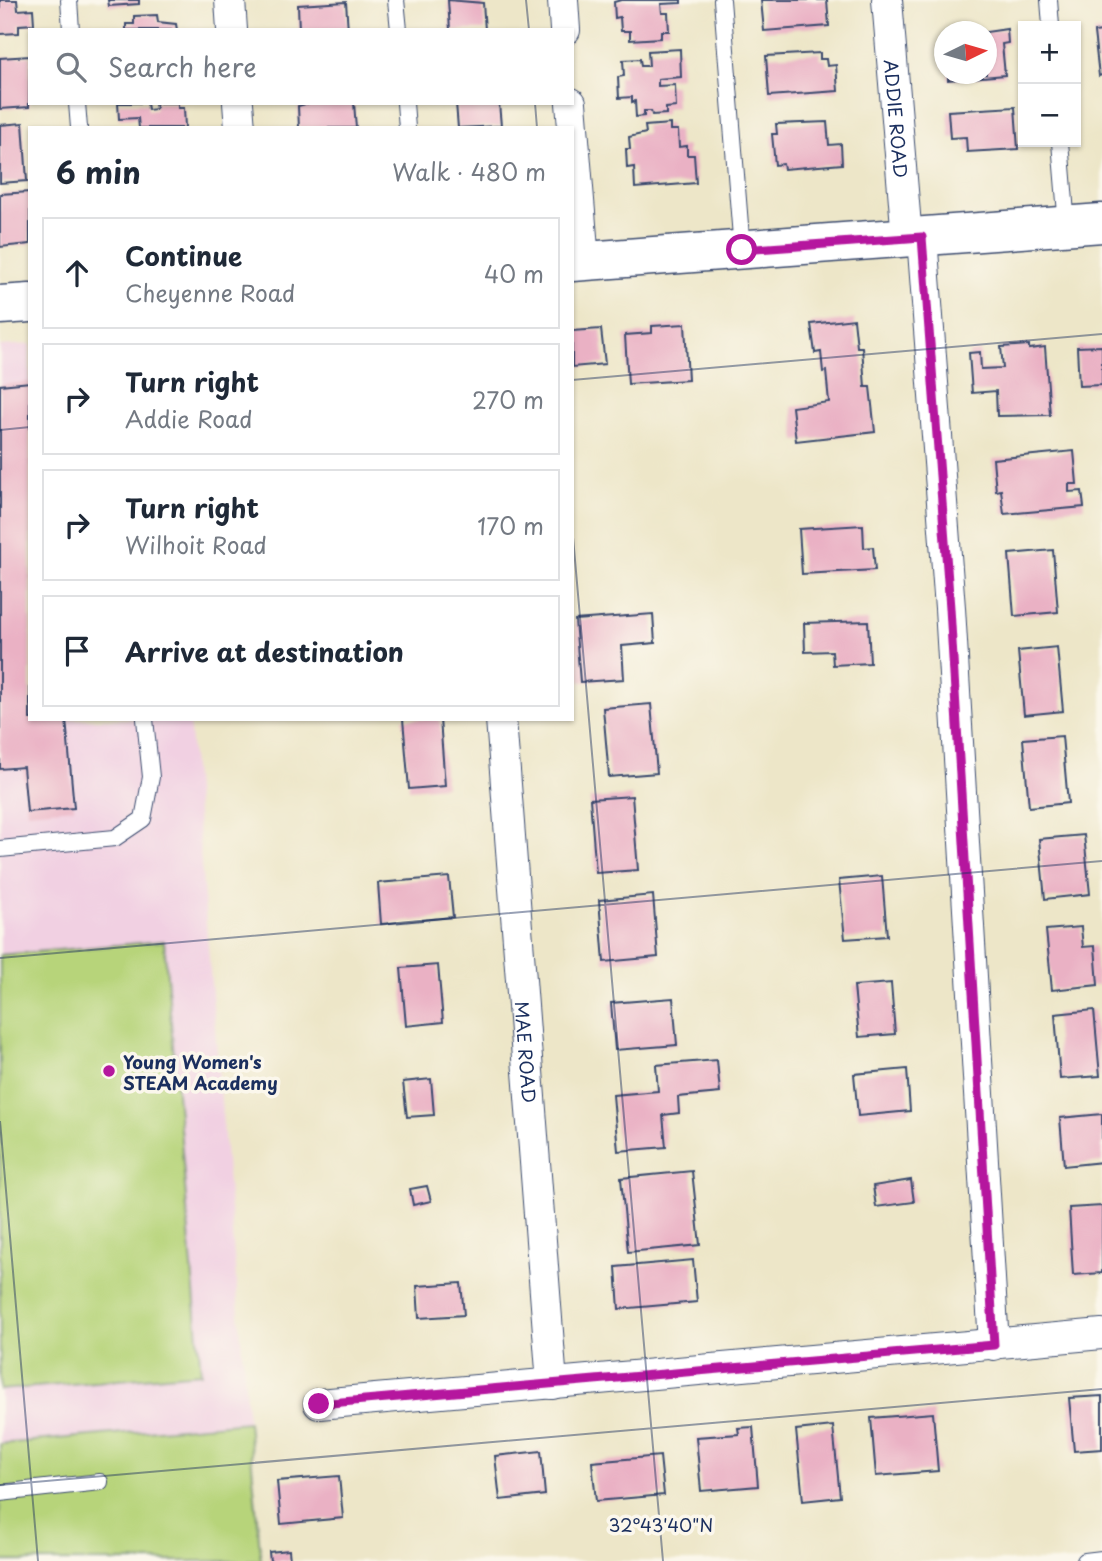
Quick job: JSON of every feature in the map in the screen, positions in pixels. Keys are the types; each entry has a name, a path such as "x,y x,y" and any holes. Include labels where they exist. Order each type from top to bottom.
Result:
{"street":[{"path":"230,0 232,28"},
{"path":"563,0 565,28"},
{"name":"ADDIE ROAD","path":"887,0 914,237 951,618 994,1345"},
{"path":"238,105 240,126"},
{"path":"571,105 572,126"},
{"path":"574,171 578,262 1084,225"},
{"path":"0,305 28,303"},
{"name":"MAE ROAD","path":"501,721 552,1384"},
{"path":"319,1404 1102,1334"}],"lane":[{"path":"69,0 71,28"},
{"path":"396,0 399,28"},
{"path":"722,0 742,250"},
{"path":"1049,0 1051,21"},
{"path":"77,105 79,126"},
{"path":"405,105 407,126"},
{"path":"1061,147 1084,225"},
{"path":"0,849 115,838 143,820 151,776 145,721"},
{"path":"0,1493 100,1482"},
{"path":"1085,1561 1102,1559"}],"shaded area":[{"name":"Young Women's STEAM Academy","path":"28,344 28,721 189,721 248,1422 67,1438 0,1466 0,346"}],"green space":[{"path":"164,941 201,1373 0,1390 0,955"},
{"path":"248,1422 261,1561 0,1561 0,1444"}],"building":[{"path":"0,0 17,0 18,10 33,9 34,24 19,25 19,33 0,34"},
{"path":"108,0 139,0 139,4 109,6"},
{"path":"448,0 483,3 485,28 450,28"},
{"path":"681,0 681,3 661,4 662,13 668,13 669,31 661,31 661,38 630,40 630,31 621,31 620,17 615,18 614,2"},
{"path":"761,0 827,0 829,26 764,31"},
{"path":"346,2 348,28 299,28 298,5"},
{"path":"157,15 158,22 176,24 177,28 126,28 126,24 134,24 134,16"},
{"path":"1007,29 1008,43 1002,44 1005,75 997,76 997,30"},
{"path":"1102,31 1102,75 1099,76 1094,32"},
{"path":"680,49 681,77 658,79 658,86 675,85 676,107 666,108 666,114 652,115 651,111 644,111 644,116 636,117 635,101 632,102 632,97 619,98 618,77 624,76 623,60 640,59 641,66 649,66 648,51"},
{"path":"820,53 820,59 826,59 827,66 836,65 838,91 769,96 766,56"},
{"path":"28,56 29,107 0,109 0,58"},
{"path":"118,105 147,105 148,110 156,109 155,105 178,105 178,108 184,108 185,126 139,126 138,118 119,119"},
{"path":"354,105 356,126 299,126 298,106"},
{"path":"456,105 499,105 501,126 458,126"},
{"path":"1015,107 1018,149 967,152 966,137 950,138 948,111"},
{"path":"827,122 829,145 841,144 842,164 784,169 783,164 775,165 772,134 777,134 776,124"},
{"path":"23,123 27,181 0,183 0,125"},
{"path":"670,124 670,130 678,130 679,147 687,146 687,155 694,155 696,183 635,188 634,167 627,168 626,149 630,149 629,137 646,133 645,126"},
{"path":"28,192 28,244 0,247 0,194"},
{"path":"854,319 857,347 862,347 865,387 870,387 875,432 796,441 792,407 829,402 826,371 823,372 821,352 815,353 811,324"},
{"path":"685,324 688,380 628,384 625,335 652,333 652,326"},
{"path":"601,329 605,364 574,367 574,331"},
{"path":"1029,345 1029,349 1045,347 1050,415 997,416 996,391 972,393 969,353 980,352 981,369 1003,368 1001,347"},
{"path":"1102,346 1102,385 1079,386 1077,347"},
{"path":"28,382 28,721 66,721 74,808 27,812 23,767 0,769 0,385"},
{"path":"1074,451 1077,484 1069,484 1069,492 1082,491 1084,507 1004,514 1001,490 996,491 993,459"},
{"path":"863,525 864,548 873,547 875,570 802,574 799,529"},
{"path":"1053,550 1058,612 1014,616 1009,554"},
{"path":"653,614 655,643 622,646 624,679 580,682 575,620"},
{"path":"868,621 870,663 833,665 832,651 805,652 804,623"},
{"path":"1057,647 1063,711 1024,715 1018,651"},
{"path":"651,704 657,773 609,777 603,708"},
{"path":"403,721 440,721 445,786 409,789"},
{"path":"1062,736 1068,803 1029,807 1023,739"},
{"path":"632,796 638,870 596,873 590,799"},
{"path":"1084,835 1090,894 1045,899 1039,839"},
{"path":"882,876 887,936 845,939 839,880"},
{"path":"449,877 453,917 381,924 378,883"},
{"path":"653,895 658,957 604,962 599,900"},
{"path":"1081,927 1083,947 1095,946 1098,985 1052,990 1046,930"},
{"path":"438,965 443,1022 406,1026 401,968"},
{"path":"891,983 895,1034 859,1037 854,986"},
{"path":"673,998 677,1045 615,1050 611,1003"},
{"path":"1094,1010 1100,1076 1060,1079 1055,1014"},
{"path":"717,1060 720,1093 678,1097 679,1113 663,1115 666,1147 618,1151 613,1095 658,1091 656,1065"},
{"path":"907,1069 910,1111 858,1116 854,1074"},
{"path":"431,1079 434,1115 407,1117 403,1082"},
{"path":"1102,1114 1102,1162 1064,1166 1060,1118"},
{"path":"692,1171 700,1245 628,1252 621,1178"},
{"path":"911,1180 914,1202 876,1207 873,1186"},
{"path":"427,1186 431,1201 413,1205 410,1189"},
{"path":"1102,1206 1102,1273 1073,1275 1069,1208"},
{"path":"693,1260 697,1302 619,1309 616,1267"},
{"path":"461,1283 464,1315 419,1318 417,1286"},
{"path":"1102,1396 1102,1449 1074,1451 1069,1398"},
{"path":"933,1413 938,1471 876,1476 871,1418"},
{"path":"833,1426 840,1497 803,1501 796,1430"},
{"path":"753,1427 758,1486 701,1491 696,1437 739,1434 738,1428"},
{"path":"541,1451 545,1495 500,1500 495,1456"},
{"path":"660,1456 664,1495 596,1501 592,1462"},
{"path":"339,1476 343,1518 281,1524 277,1481"},
{"path":"289,1550 290,1561 270,1561 269,1552"}],"place":[{"name":"Young Women's STEAM Academy","path":"109,1071"}],"route":[{"path":"319,1404 994,1345 980,1072 950,608 934,432 922,237 742,250"}]}
